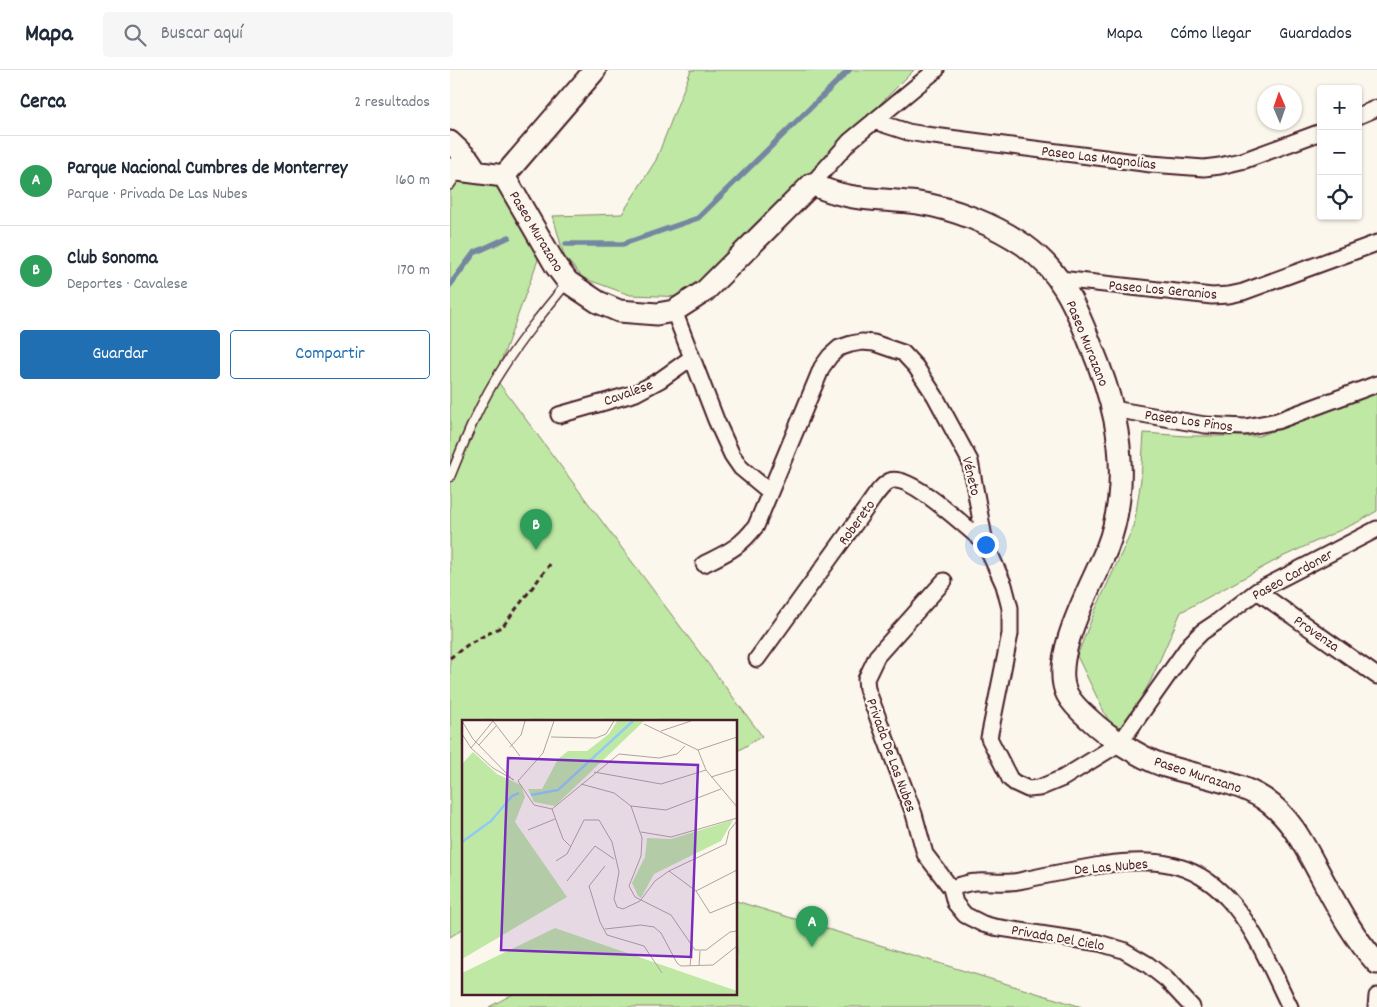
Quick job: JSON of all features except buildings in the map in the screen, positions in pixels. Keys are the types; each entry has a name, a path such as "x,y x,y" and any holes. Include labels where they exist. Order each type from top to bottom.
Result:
{"street":[{"path":"504,176 595,70"},
{"path":"812,184 850,141 936,70"},
{"path":"1362,114 1377,108"},
{"name":"Paseo Las Magnolias","path":"874,121 908,132 926,135 1151,164 1204,168 1245,160 1317,133"},
{"name":"Paseo Murazano","path":"458,163 483,175 504,176 556,266 568,282 598,302 619,310 657,314 674,311 693,299 719,278 812,184 850,197 936,206 976,220 1023,244 1040,258 1060,279 1084,327 1102,371 1114,409 1119,436 1121,467 1119,500 1108,546 1069,637 1065,653 1063,672 1066,692 1071,701 1096,726 1120,743 1159,764 1246,789 1275,807 1284,815 1300,839 1347,923 1377,964"},
{"name":"Paseo Los Geranios","path":"1060,279 1191,294 1229,295 1244,292 1377,243"},
{"path":"674,311 691,358 732,455 741,468 770,492"},
{"name":"Véneto","path":"704,564 727,553 744,541 756,526 822,367 830,356 839,348 862,342 874,343 903,353 916,367 935,396 970,461 985,543 1004,585 1010,608 1010,634 989,738 1010,779 1028,789 1039,788 1063,778 1120,743"},
{"name":"Cavalese","path":"559,415 636,392 660,380 691,358"},
{"name":"Paseo Los Pinos","path":"1114,409 1205,425 1245,427 1277,421 1377,384"},
{"name":"Robereto","path":"757,659 867,507 881,489 890,482 900,481 918,489 985,543"},
{"name":"Paseo Cardoner","path":"1120,743 1190,644 1202,632 1258,591 1377,530"},
{"name":"Privada De Las Nubes","path":"944,581 877,656 866,679 871,701 914,814 925,854 951,888"},
{"name":"Provenza","path":"1258,591 1377,676"},
{"name":"De Las Nubes","path":"951,888 975,882 1016,882 1076,868 1127,861 1169,864 1190,870 1209,881 1228,898 1263,953 1290,1007"},
{"name":"Privada Del Cielo","path":"951,888 955,903 965,915 983,924 1099,943 1123,950 1147,964 1166,979 1192,1007"},
{"path":"1376,1007 1377,996"}],"lane":[{"path":"450,477 472,425 501,371 568,282"}],"path":[{"path":"450,658 470,643 503,626 552,563"}],"green space":[{"path":"691,70 914,70 687,297 630,295 583,278 564,256 553,216 622,214 656,160"},
{"path":"450,168 517,195 539,257 495,378 762,736 738,751 738,720 462,720 462,929 450,937"},
{"path":"1377,388 1377,511 1358,522 1282,557 1181,612 1151,680 1124,729 1109,722 1077,656 1094,613 1134,526 1141,479 1144,433 1186,436 1259,436"},
{"path":"738,902 1082,1007 489,1007 513,994 738,994"}],"waterway":[{"path":"566,244 623,244 698,218 849,70"},
{"path":"450,285 474,253 509,237"}],"place":[{"name":"Club Sonoma","path":"536,550"},
{"name":"Parque Nacional Cumbres de Monterrey","path":"812,947"}]}
